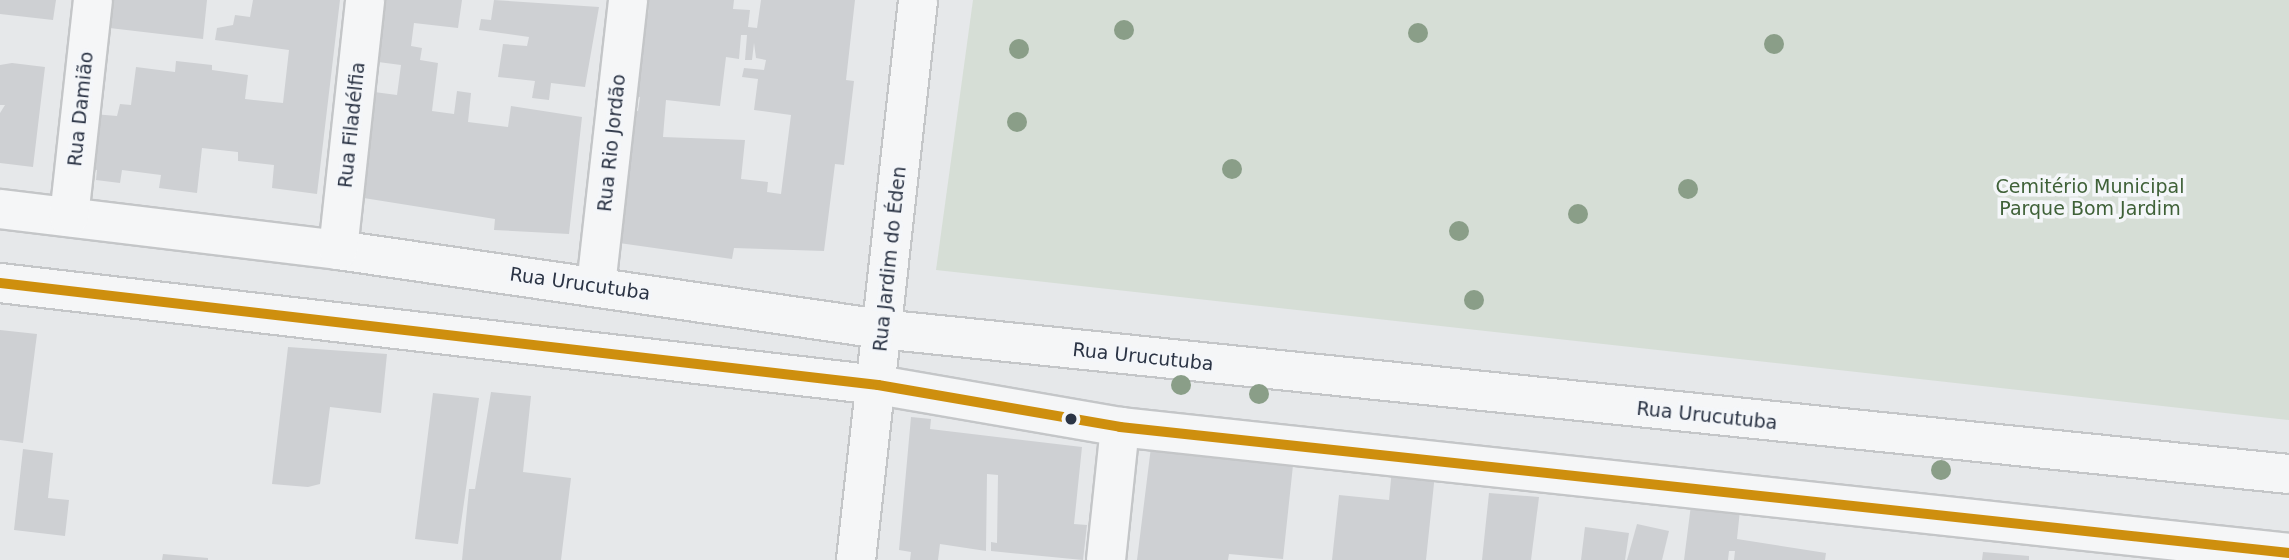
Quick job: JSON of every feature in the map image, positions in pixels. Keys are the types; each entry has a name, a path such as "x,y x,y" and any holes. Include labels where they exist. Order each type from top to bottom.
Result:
{"street":[{"name":"Rua Damião","path":"69,217 93,0"},
{"name":"Rua Filadélfia","path":"338,250 365,0"},
{"name":"Rua Rio Jordão","path":"596,286 628,0"},
{"name":"Rua Jardim do Éden","path":"856,560 878,385 881,330 918,0"},
{"name":"Rua Urucutuba","path":"0,209 338,250 881,330 2289,474"},
{"path":"0,283 878,385 1120,427 2289,553"},
{"path":"1106,560 1120,427"}],"green space":[{"name":"Cemitério Municipal Parque Bom Jardim","path":"973,0 2289,0 2289,420 936,270"}],"building":[{"path":"0,0 56,0 53,20 0,14"},
{"path":"112,0 207,0 203,39 101,27"},
{"path":"253,0 340,0 317,194 272,188 274,165 238,161 238,152 202,148 197,193 159,188 161,175 122,170 120,183 96,180 97,170 85,168 93,114 117,116 120,104 131,105 136,67 175,72 176,61 212,65 212,70 248,75 245,99 283,103 289,50 215,40 217,28 233,25 235,15 250,17"},
{"path":"378,0 462,0 458,28 414,23 411,46 422,48 420,60 438,63 432,111 454,114 457,91 471,93 468,122 508,127 511,106 582,117 569,234 494,230 495,219 345,195 359,90 397,95 401,65 363,60"},
{"path":"494,0 599,7 585,87 551,83 549,100 532,98 535,81 498,77 503,44 527,46 529,37 479,30 481,19 491,20"},
{"path":"649,0 734,0 733,9 750,10 748,27 757,28 761,0 855,0 846,80 854,81 844,165 835,164 824,251 734,248 732,259 605,241 630,110 638,111 640,97 632,96 641,13 648,14","holes":["741,35 747,35 745,60 752,60 754,43 756,58 766,60 764,70 744,68 742,77 758,79 754,110 791,115 781,194 767,192 768,182 741,179 745,140 663,137 666,100 720,106 726,57 739,59"]},
{"path":"12,63 45,67 33,167 0,163 0,113 5,105 0,105 0,65"},
{"path":"0,330 37,334 23,443 0,440"},
{"path":"288,347 387,354 381,413 330,407 320,484 308,487 272,484"},
{"path":"491,392 531,396 523,472 571,478 561,560 462,560 469,489 475,489"},
{"path":"433,393 479,398 458,544 415,539"},
{"path":"911,417 931,419 930,429 1082,447 1074,524 1087,525 1083,560 991,551 991,542 997,543 998,475 987,474 986,551 940,544 938,560 910,560 911,552 899,550"},
{"path":"1152,439 1294,456 1283,559 1229,554 1228,560 1137,560"},
{"path":"23,449 53,453 48,498 69,500 65,536 14,530"},
{"path":"1392,469 1435,474 1426,560 1332,560 1339,495 1389,500"},
{"path":"1489,493 1539,497 1531,560 1482,560"},
{"path":"1691,505 1740,510 1737,539 1826,553 1825,560 1734,560 1735,551 1729,551 1728,560 1684,560"},
{"path":"1637,524 1669,531 1662,560 1627,560"},
{"path":"1585,527 1629,533 1625,560 1581,560"},
{"path":"1983,552 2029,556 2029,560 1982,560"},
{"path":"163,554 208,558 208,560 162,560"}],"transit line":[{"path":"0,283 878,385 1120,427 2289,553"}]}
